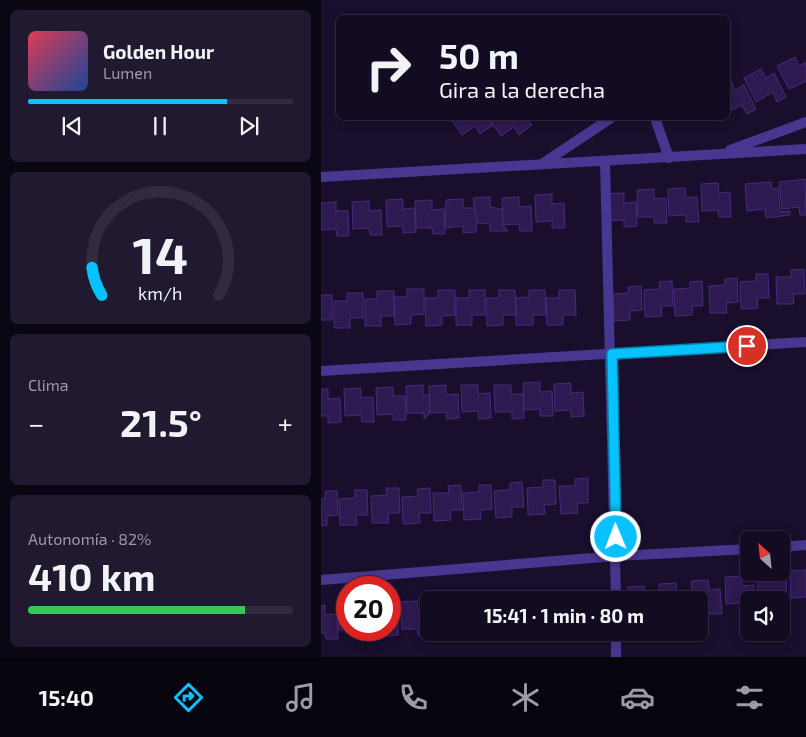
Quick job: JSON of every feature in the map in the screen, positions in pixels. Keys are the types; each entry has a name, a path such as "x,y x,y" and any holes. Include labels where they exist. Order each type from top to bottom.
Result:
{"lane":[{"path":"541,165 608,120"},
{"path":"656,120 669,158"},
{"path":"719,154 806,122"},
{"path":"321,177 806,149"},
{"path":"605,162 612,354 616,591"},
{"path":"321,371 806,342"},
{"path":"790,546 806,545"},
{"path":"321,580 617,556 740,549"},
{"path":"616,641 616,657"}],"building":[{"path":"795,57 799,66 806,62 806,81 789,89 777,66"},
{"path":"761,69 766,78 774,73 786,97 777,102 773,92 756,102 744,78"},
{"path":"730,82 735,90 744,85 756,109 747,114 742,105 730,111"},
{"path":"451,120 489,120 493,125 480,134 475,126 462,135"},
{"path":"489,120 528,120 532,125 519,135 514,127 501,136"},
{"path":"805,179 806,215 800,215 799,207 782,209 779,182"},
{"path":"771,182 772,189 778,188 780,212 790,211 790,215 766,218 765,209 747,211 745,184"},
{"path":"718,183 719,193 730,192 731,217 719,217 718,210 702,211 701,184"},
{"path":"685,188 686,198 697,197 699,222 686,222 686,215 669,216 668,189"},
{"path":"654,189 654,199 666,198 667,223 654,223 654,217 638,217 637,190"},
{"path":"624,193 624,203 636,202 637,226 624,227 624,220 608,221 607,194"},
{"path":"552,194 552,204 564,203 565,228 552,228 552,221 536,222 535,195"},
{"path":"490,197 490,207 502,209 503,225 508,231 490,231 490,224 477,223 473,198"},
{"path":"519,197 519,207 531,206 532,231 520,231 519,224 503,225 502,198"},
{"path":"403,199 403,209 414,208 416,232 403,233 403,226 387,227 386,200"},
{"path":"463,199 463,208 475,208 476,232 463,233 463,226 445,228 446,200"},
{"path":"432,200 432,210 444,209 445,234 433,234 432,228 416,228 415,201"},
{"path":"369,201 369,211 381,210 382,235 370,235 369,228 353,229 352,202"},
{"path":"336,202 336,211 348,211 349,236 337,236 336,229 321,230 321,203"},
{"path":"804,269 805,294 793,294 794,304 777,304 776,277 791,277 791,270"},
{"path":"756,274 768,274 769,298 757,298 758,308 741,309 740,282 756,281"},
{"path":"737,278 738,302 726,303 727,313 710,313 709,286 725,285 725,279"},
{"path":"672,281 673,306 661,306 662,316 645,317 644,290 660,289 659,282"},
{"path":"702,281 703,306 692,306 692,315 675,316 674,289 690,288 690,282"},
{"path":"641,286 642,310 630,311 630,320 614,321 613,294 629,293 628,287"},
{"path":"407,289 424,289 424,314 411,315 411,324 395,325 394,297 407,297"},
{"path":"438,290 455,290 455,315 442,316 442,325 426,326 425,298 438,298"},
{"path":"469,290 485,290 485,315 472,315 472,325 456,325 456,298 469,298"},
{"path":"499,290 515,290 516,315 503,315 503,325 487,326 486,298 499,298"},
{"path":"529,290 545,290 546,315 533,315 533,325 516,325 516,298 529,297"},
{"path":"559,290 575,290 576,315 563,315 563,325 547,325 546,298 559,298"},
{"path":"377,291 394,291 394,316 381,316 381,326 365,326 365,299 377,299"},
{"path":"347,293 363,293 363,318 350,318 350,328 334,328 334,301 347,301"},
{"path":"321,295 332,295 332,320 321,320"},
{"path":"540,382 540,392 552,391 553,416 540,416 540,409 524,410 523,383"},
{"path":"571,383 571,393 583,392 584,416 571,417 571,410 555,411 554,384"},
{"path":"423,385 423,395 430,395 430,413 424,419 424,413 407,413 406,386"},
{"path":"446,385 446,395 458,394 459,418 447,419 446,412 430,413 429,386"},
{"path":"461,385 478,385 478,394 490,393 491,418 479,419 478,411 462,412"},
{"path":"494,385 511,385 511,394 523,394 524,418 512,419 512,412 495,412"},
{"path":"393,387 393,396 405,396 406,420 393,420 393,414 377,415 376,388"},
{"path":"361,388 361,398 373,397 374,422 362,422 361,415 345,416 344,389"},
{"path":"321,389 328,389 328,399 340,398 341,422 328,423 328,416 321,416"},
{"path":"588,478 588,503 577,503 578,513 561,514 559,486 575,486 575,479"},
{"path":"543,480 555,480 556,504 544,505 545,514 528,515 527,488 543,487"},
{"path":"522,482 524,507 512,507 512,517 496,518 494,491 510,490 510,483"},
{"path":"461,485 462,510 450,510 451,520 434,521 433,493 449,493 448,486"},
{"path":"479,485 491,485 492,509 480,510 481,519 464,520 463,493 479,492"},
{"path":"386,488 399,488 400,513 388,513 389,523 372,523 371,496 387,495"},
{"path":"430,488 431,513 419,513 420,523 403,524 402,497 418,496 417,489"},
{"path":"355,490 367,490 368,515 356,515 357,525 340,525 339,499 355,498"},
{"path":"325,491 337,491 338,515 327,516 327,525 321,526 321,499 325,499"},
{"path":"806,570 806,597 791,598 790,571"},
{"path":"740,576 742,586 754,585 754,591 740,591 740,603 726,604 725,577"},
{"path":"708,580 709,590 720,589 722,614 709,614 708,591 692,591 691,581"},
{"path":"757,581 786,581 786,591 758,591"},
{"path":"676,583 676,591 659,591 659,584"},
{"path":"644,586 644,591 628,591 628,587"},
{"path":"417,601 418,611 420,611 420,635 418,635 418,629 402,629 401,602"},
{"path":"325,605 325,615 336,614 336,639 326,639 325,633 321,633 321,606"}],"route":[{"path":"616,537 612,354 747,346"}]}
